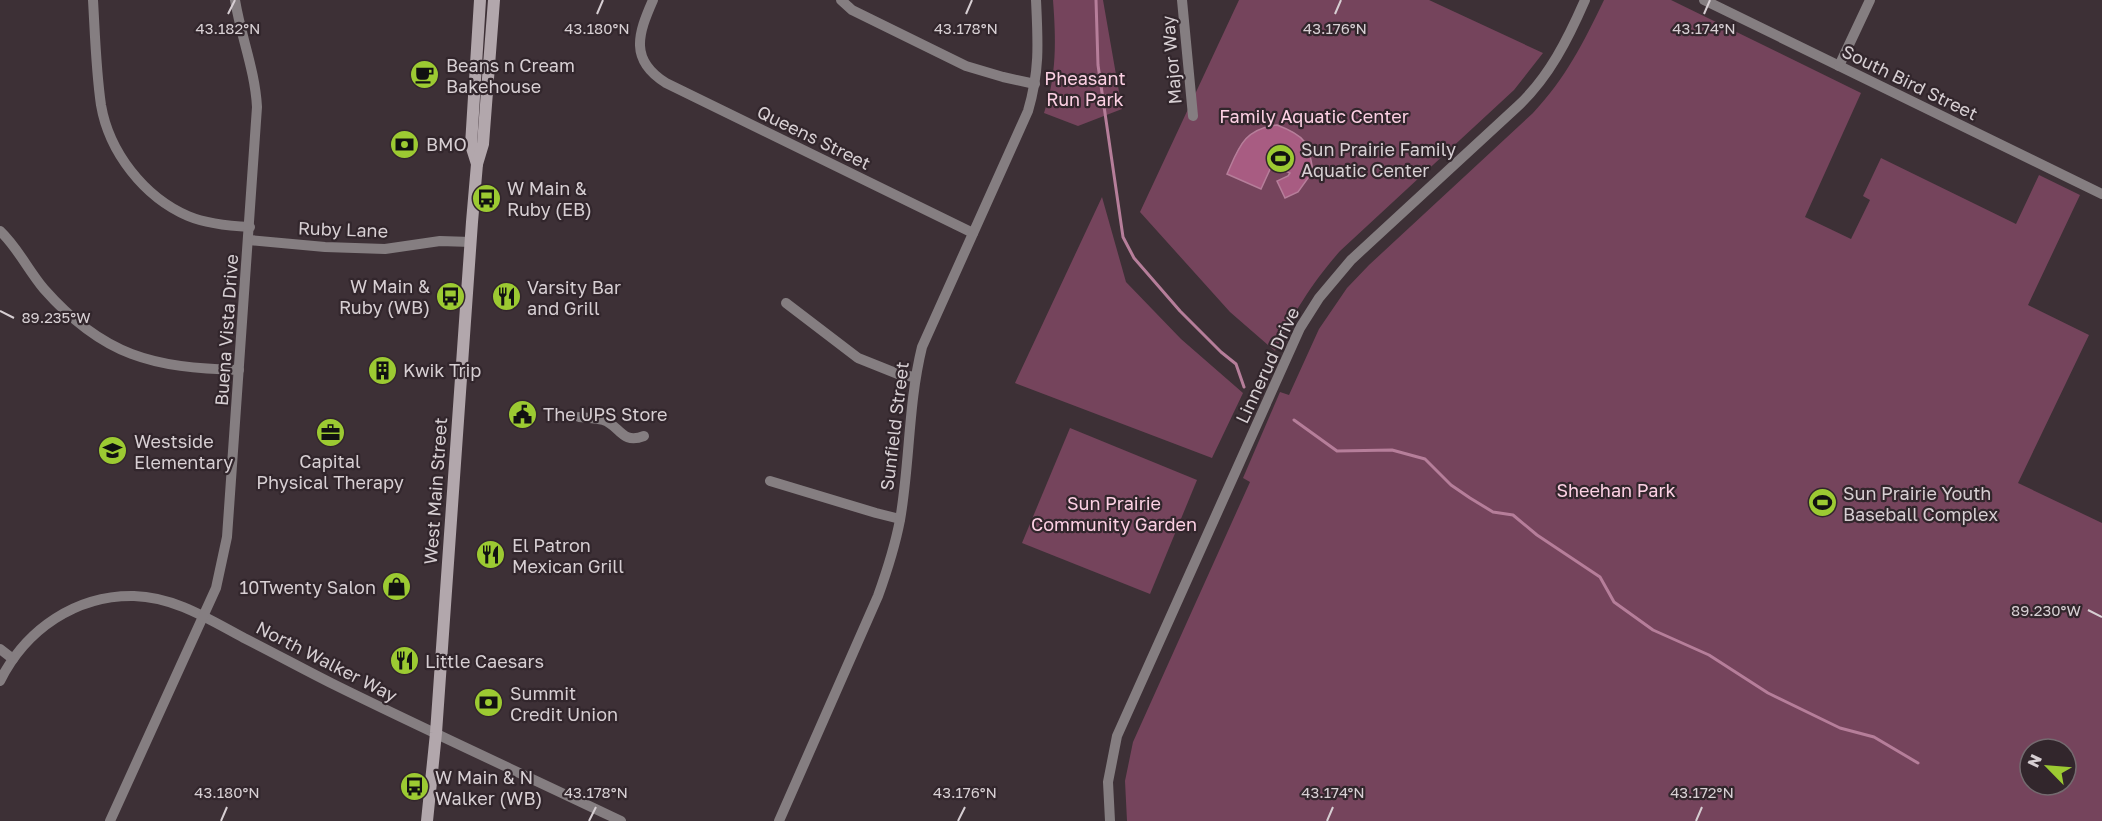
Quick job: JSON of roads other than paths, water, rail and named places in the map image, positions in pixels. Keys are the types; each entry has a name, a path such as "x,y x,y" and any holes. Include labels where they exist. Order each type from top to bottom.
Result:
{"main road":[{"name":"West Main Street","path":"477,164 471,145 480,0"},
{"name":"West Main Street","path":"427,821 436,734 477,164 483,144 494,0"}],"street":[{"path":"93,0 101,106 122,160 141,183 164,202 188,216 224,225 250,227"},
{"name":"Buena Vista Drive","path":"110,821 204,616 222,567 227,537 258,108 253,70 238,22 234,0"},
{"name":"Queens Street","path":"652,0 641,32 639,46 645,65 652,75 973,232"},
{"path":"841,0 852,10 966,66 1035,84"},
{"name":"Sunfield Street","path":"779,821 878,596 900,519 914,377 922,347 1028,111 1039,55 1036,0"},
{"name":"Major Way","path":"1182,0 1193,116"},
{"name":"Linnerud Drive","path":"1110,821 1108,782 1117,736 1300,328 1319,298 1351,260 1518,106 1539,83 1555,62 1586,0"},
{"name":"South Bird Street","path":"1704,0 2102,194"},
{"path":"1839,66 1870,0"},
{"path":"0,231 12,242 42,286 91,334 143,359 172,366 239,370"},
{"name":"Ruby Lane","path":"249,240 325,247 385,249 440,241 471,242"},
{"path":"786,303 858,358 898,374 914,377"},
{"path":"579,417 603,420 612,424 622,436 637,439 644,436"},
{"path":"770,481 900,519"},
{"name":"North Walker Way","path":"0,681 13,659 37,631 57,615 83,604 109,597 137,596 164,601 204,616 299,667 621,821"},
{"path":"0,649 13,659"}],"waterway":[{"path":"1096,0 1098,65 1123,237 1134,258 1180,311 1236,364 1244,387"},
{"path":"1294,420 1337,451 1392,450 1425,459 1451,485 1470,498 1493,512 1513,515 1537,535 1600,577 1614,602 1653,630 1709,655 1768,693 1840,728 1874,737 1918,763"}],"place":[{"name":"Beans n Cream Bakehouse","path":"425,75"},
{"name":"BMO","path":"405,144"},
{"name":"Sun Prairie Family Aquatic Center","path":"1280,159"},
{"name":"W Main & Ruby (EB)","path":"486,198"},
{"name":"W Main & Ruby (WB)","path":"451,296"},
{"name":"Varsity Bar and Grill","path":"506,297"},
{"name":"Kwik Trip","path":"382,370"},
{"name":"The UPS Store","path":"522,414"},
{"name":"Capital Physical Therapy","path":"330,432"},
{"name":"Westside Elementary","path":"113,451"},
{"name":"Sun Prairie Youth Baseball Complex","path":"1822,503"},
{"name":"El Patron Mexican Grill","path":"491,555"},
{"name":"10Twenty Salon","path":"397,587"},
{"name":"Little Caesars","path":"404,661"},
{"name":"Summit Credit Union","path":"489,703"},
{"name":"W Main & N Walker (WB)","path":"414,787"}],"park label":[{"name":"Pheasant Run Park","path":"1085,88"},
{"name":"Family Aquatic Center","path":"1314,116"},
{"name":"Sheehan Park","path":"1616,490"},
{"name":"Sun Prairie Community Garden","path":"1114,513"}]}
